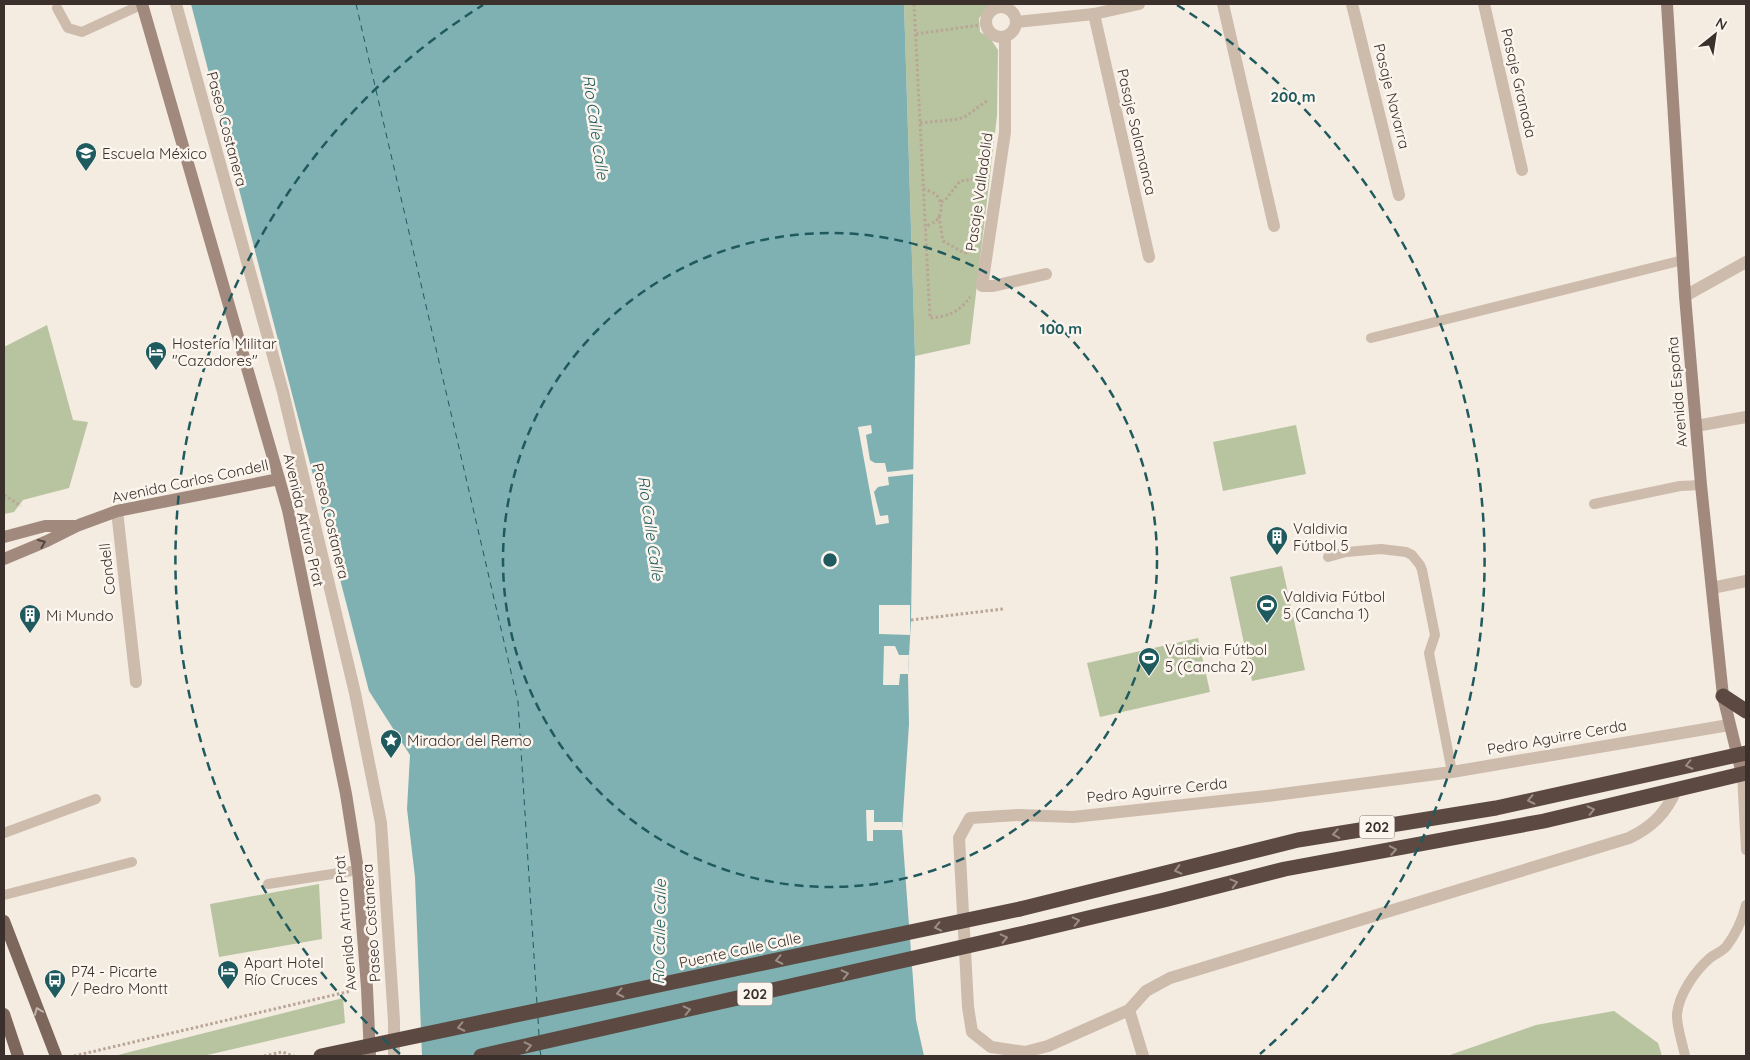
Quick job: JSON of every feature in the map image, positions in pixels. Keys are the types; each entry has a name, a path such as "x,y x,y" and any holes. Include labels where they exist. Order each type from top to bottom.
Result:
{"highway":[{"path":"1723,696 1746,711"},
{"name":"Puente Calle Calle","path":"321,1056 1020,909 1298,840 1496,808 1742,754"},
{"name":"202","path":"481,1056 1029,932 1285,869 1544,821 1744,774"}],"main road":[{"name":"Avenida Arturo Prat","path":"143,4 288,510 346,794 358,870 370,1056"},
{"name":"Avenida España","path":"1667,4 1685,296 1701,485 1723,696 1729,725 1742,754 1744,774"},
{"name":"Avenida Carlos Condell","path":"4,559 79,525 117,511 280,479"},
{"name":"Avenida Carlos Condell","path":"4,537 45,526 79,525"},
{"path":"4,922 56,1056"},
{"path":"4,1014 18,1056"}],"street":[{"name":"Paseo Costanera","path":"176,4 283,392 355,693 380,823 394,1021 394,1056"},
{"path":"1016,22 1094,14 1139,4"},
{"path":"1223,4 1274,226"},
{"name":"Pasaje Navarra","path":"1352,4 1400,195"},
{"name":"Pasaje Granada","path":"1484,4 1522,170"},
{"path":"1004,5 1013,12 1016,22 1013,31 1005,37 995,36 986,24 987,15 990,11 1004,5"},
{"name":"Pasaje Salamanca","path":"1094,14 1149,257"},
{"name":"Pasaje Valladolid","path":"1005,37 1005,132 982,286 994,286 1046,274"},
{"path":"1685,296 1746,262"},
{"path":"1696,426 1746,417"},
{"name":"Condell","path":"117,511 136,682"},
{"path":"1712,588 1746,581"},
{"name":"Pedro Aguirre Cerda","path":"1676,790 1662,814 1641,832 1629,838 1170,978 1146,991 1129,1010 1048,1046 1024,1052 991,1048 972,1032 968,1006 960,838 970,818 1019,815 1073,817 1267,796 1452,772 1729,725"},
{"path":"1129,1010 1143,1056"}],"lane":[{"path":"57,8 68,28 82,32 143,4"},
{"path":"1372,338 1683,260"},
{"path":"1594,504 1680,486 1701,485"},
{"path":"1328,557 1346,552 1381,549 1406,552 1412,555 1420,565 1435,635 1429,653 1452,772"},
{"path":"1744,774 1746,850"},
{"path":"4,833 96,798"},
{"path":"4,894 132,862"},
{"path":"268,884 358,870"},
{"path":"1685,1056 1677,1015 1682,998 1699,969 1710,958 1724,949 1734,936 1742,921 1746,906"}],"path":[{"path":"914,4 930,318 946,316 961,309 976,291"},
{"path":"916,34 986,24"},
{"path":"920,123 959,119 1005,89"},
{"path":"941,202 946,199 960,181 998,177"},
{"path":"923,189 937,195 941,202 941,212 936,221 925,227"},
{"path":"939,216 943,241 964,253 986,254"},
{"path":"4,495 21,506"},
{"path":"911,620 1003,609"},
{"path":"74,1056 342,992 367,988"},
{"path":"264,1056 282,1052 294,1056"}],"green space":[{"path":"904,4 992,4 979,18 980,32 990,38 998,50 997,116 970,344 915,356"},
{"path":"47,325 73,420 88,422 69,488 23,500 14,512 4,514 4,347"},
{"path":"1296,425 1306,474 1223,491 1213,442"},
{"name":"Valdivia Fútbol 5 (Cancha 1)","path":"1282,566 1305,670 1252,681 1230,577"},
{"name":"Valdivia Fútbol 5 (Cancha 2)","path":"1198,638 1210,692 1100,717 1087,663"},
{"path":"319,884 322,939 219,957 210,904"},
{"path":"343,998 345,1023 203,1056 114,1056"},
{"path":"1614,1011 1658,1043 1662,1056 1447,1056 1536,1025"}],"water":[{"name":"Río Calle Calle","path":"191,4 904,4 915,356 911,620 908,674 909,724 902,830 916,1020 924,1056 422,1056 415,877 407,809 410,755 369,691"}],"pier":[{"path":"871,425 872,433 866,435 870,460 875,463 885,463 887,472 915,469 915,474 888,477 889,485 878,487 874,492 880,516 888,515 889,523 876,525 858,427"},
{"path":"879,605 910,605 910,635 879,634"},
{"path":"884,646 895,646 899,655 909,655 908,674 900,674 899,685 883,685"},
{"path":"866,810 874,810 874,822 902,822 902,830 873,830 873,841 867,841"}],"ferry route":[{"path":"356,4 518,702 537,1004"},
{"path":"538,1018 539,1036"},
{"path":"540,1050 541,1056"}],"place":[{"name":"Escuela México","path":"86,172"},
{"name":"Hostería Militar \"Cazadores\"","path":"156,371"},
{"name":"Valdivia Fútbol 5","path":"1277,556"},
{"name":"Valdivia Fútbol 5 (Cancha 1)","path":"1267,624"},
{"name":"Mi Mundo","path":"30,634"},
{"name":"Valdivia Fútbol 5 (Cancha 2)","path":"1149,677"},
{"name":"Mirador del Remo","path":"391,759"},
{"name":"Apart Hotel Río Cruces","path":"228,990"},
{"name":"P74 - Picarte / Pedro Montt","path":"55,999"}]}
